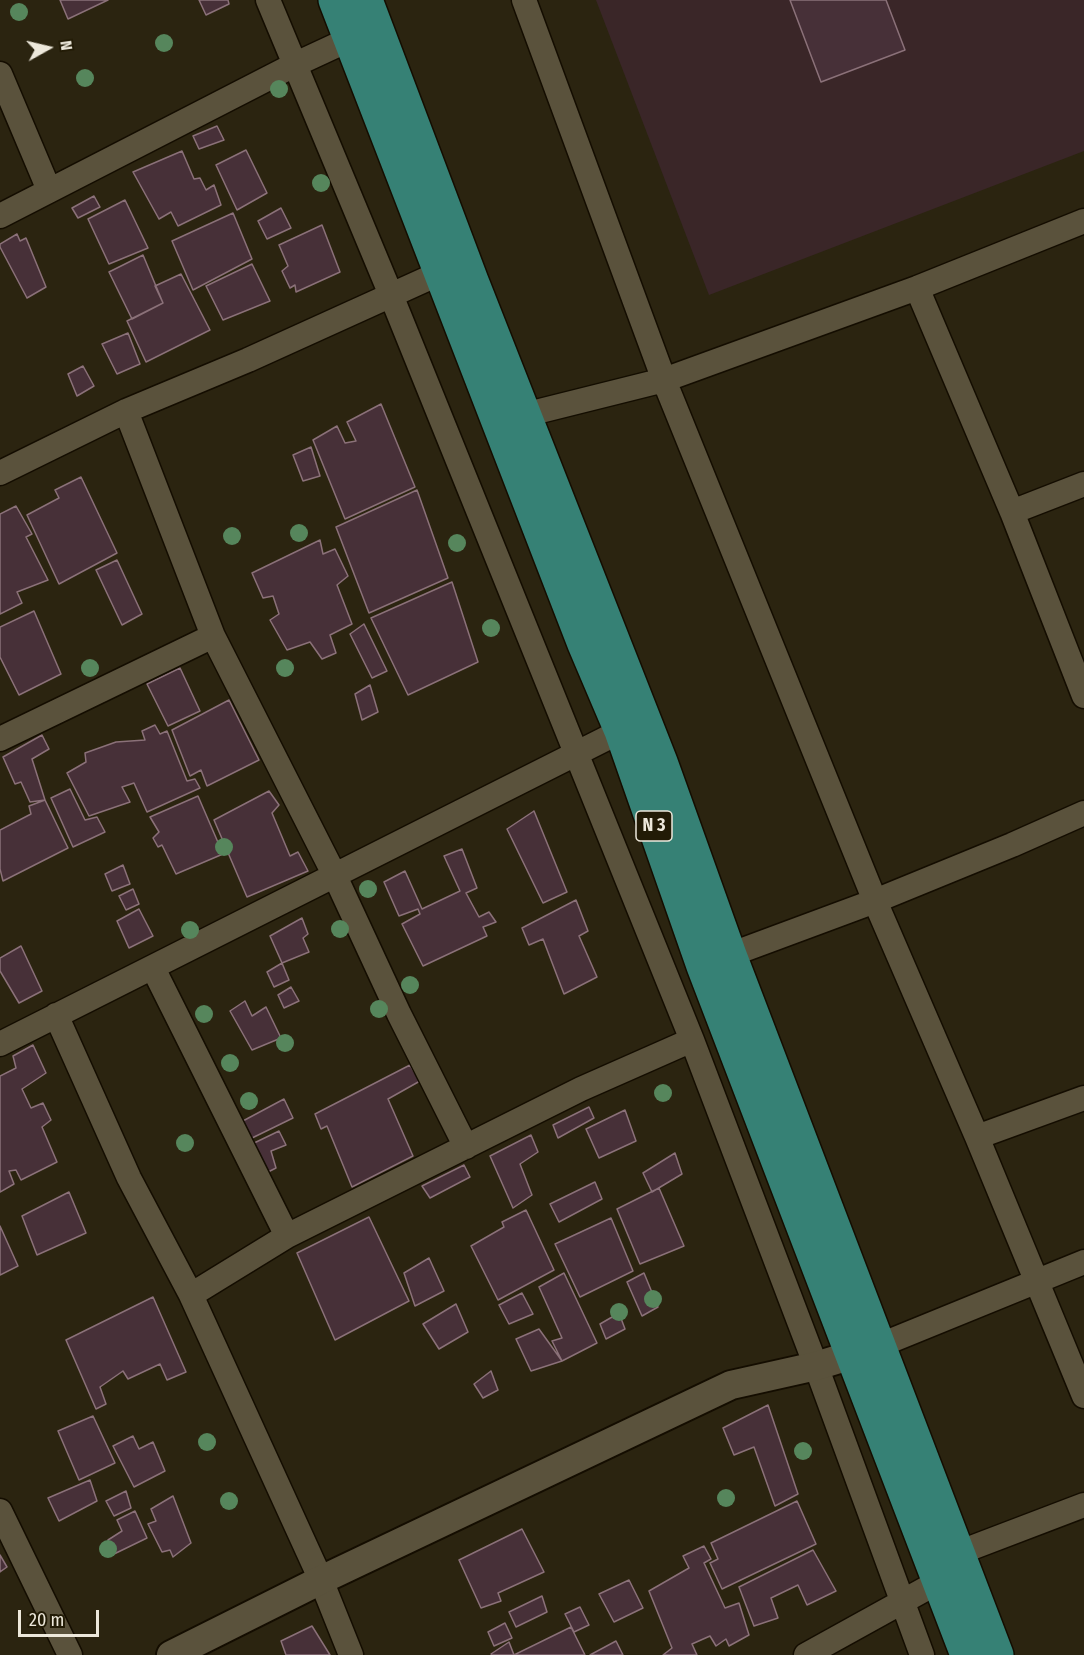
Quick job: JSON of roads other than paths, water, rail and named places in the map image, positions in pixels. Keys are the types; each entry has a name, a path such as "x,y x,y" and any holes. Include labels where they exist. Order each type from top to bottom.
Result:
{"main road":[{"name":"N 3","path":"335,0 584,644 716,960 865,1350 938,1582 966,1655"},
{"name":"N 3","path":"366,0 524,415 661,762 716,960"},
{"name":"N 3","path":"865,1350 958,1553 997,1655"}],"street":[{"path":"268,0 391,295 692,1040 816,1366 922,1655"},
{"path":"524,0 664,380 875,901 977,1137 1084,1396"},
{"path":"0,216 294,65 350,39"},
{"path":"0,74 49,190"},
{"path":"524,415 664,380 918,288 1084,221"},
{"path":"0,473 126,411 248,360 440,273"},
{"path":"918,288 1012,512 1084,696"},
{"path":"126,411 213,636 335,876 399,1014 466,1147"},
{"path":"1012,512 1084,484"},
{"path":"0,739 213,636"},
{"path":"0,1044 621,731"},
{"path":"716,960 875,901 1084,813"},
{"path":"153,968 287,1236"},
{"path":"56,1015 129,1178 191,1295 321,1580 351,1655"},
{"path":"191,1295 287,1236 581,1089 692,1040"},
{"path":"977,1137 1084,1098"},
{"path":"171,1655 321,1580 731,1385 816,1366 865,1350 1084,1262"},
{"path":"958,1553 1084,1505"},
{"path":"0,1511 70,1655"},
{"path":"806,1655 938,1582"}]}
